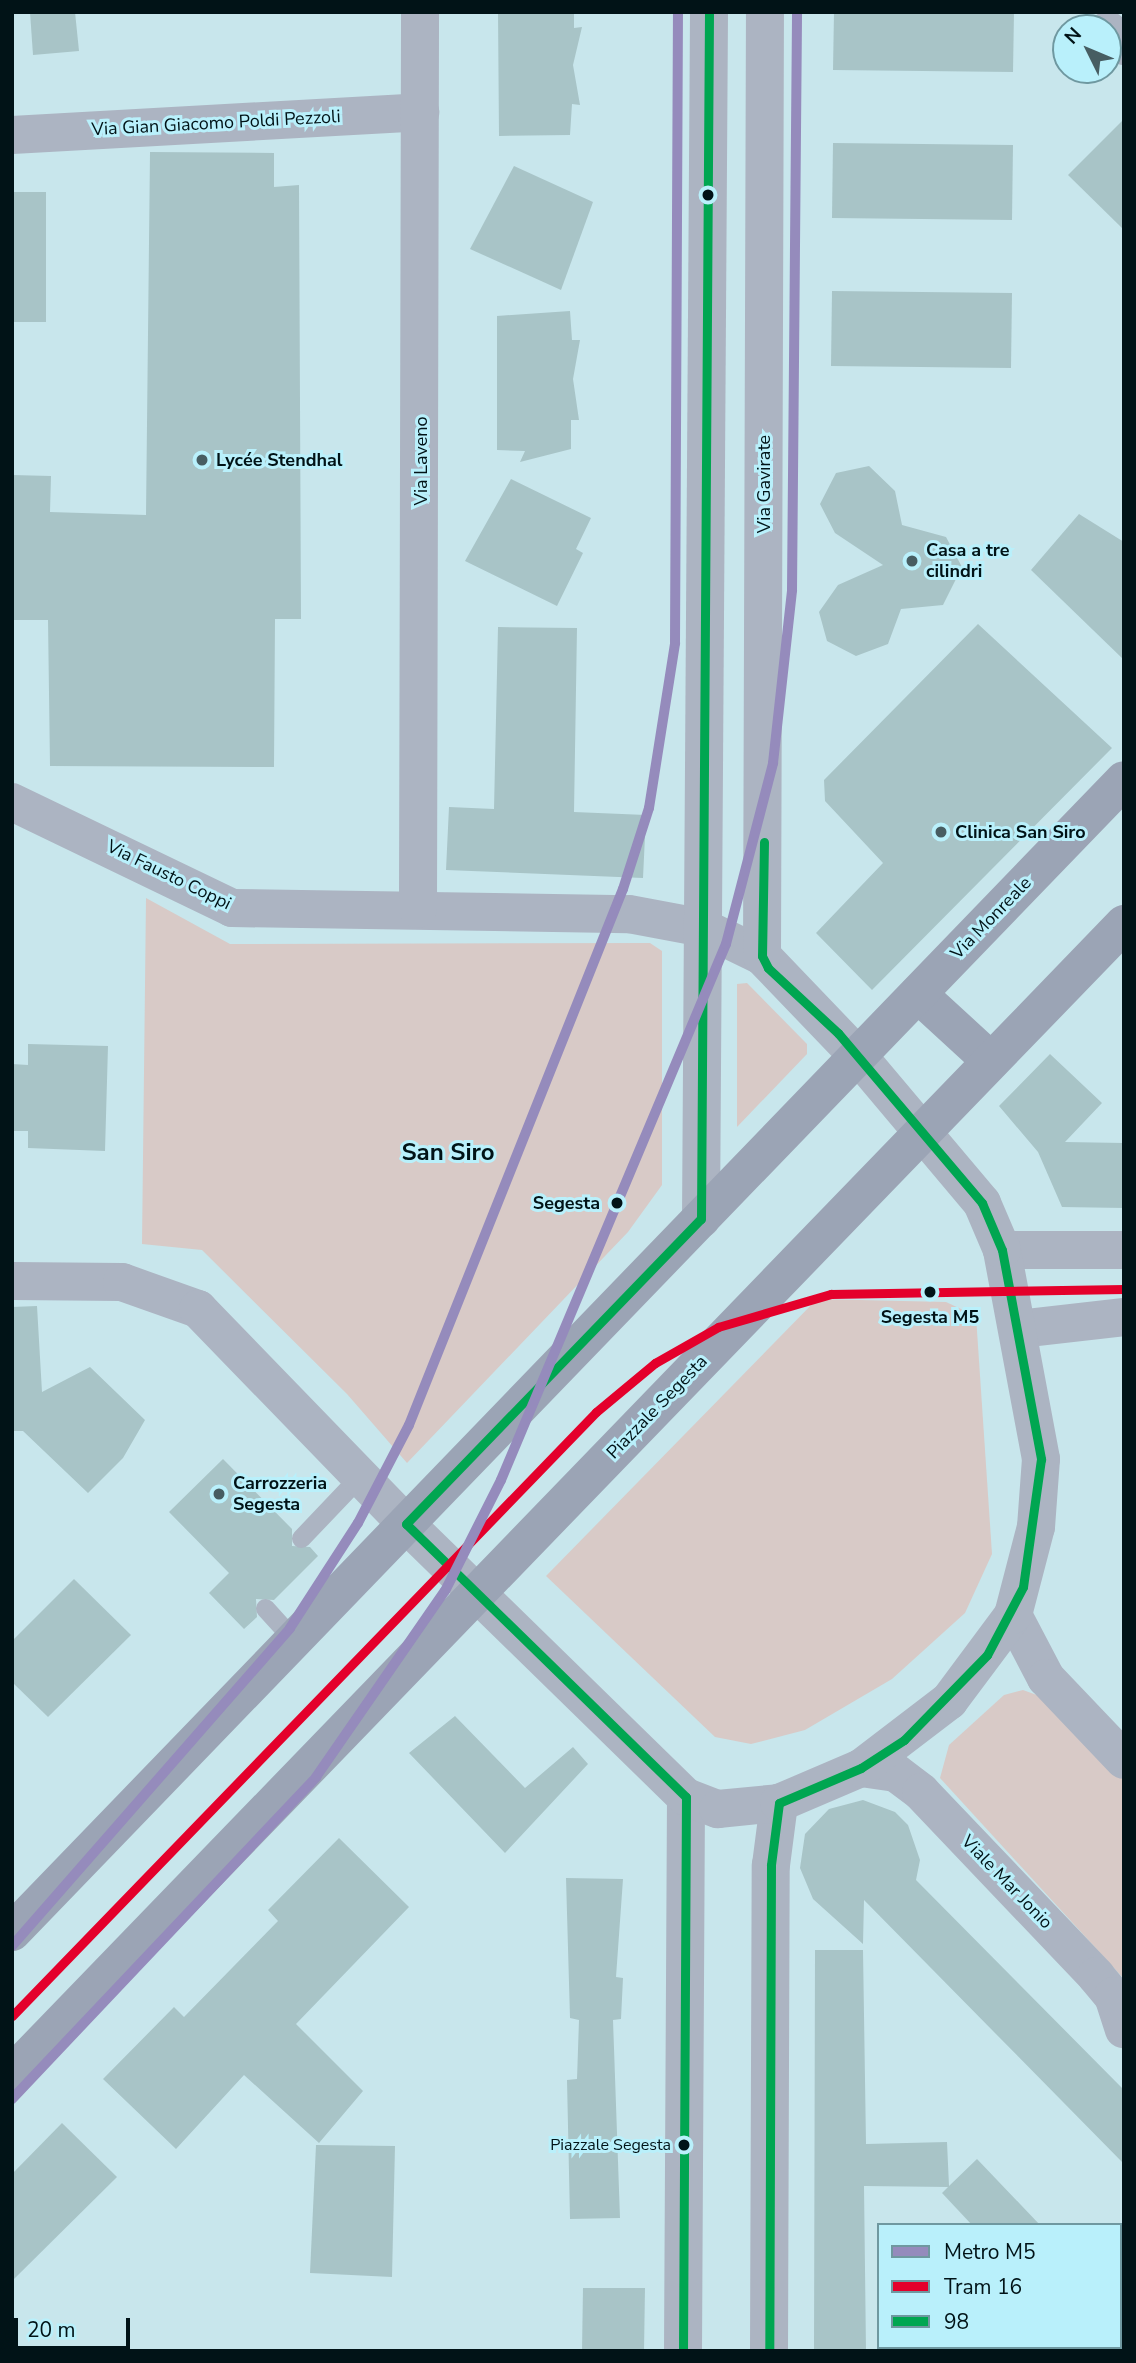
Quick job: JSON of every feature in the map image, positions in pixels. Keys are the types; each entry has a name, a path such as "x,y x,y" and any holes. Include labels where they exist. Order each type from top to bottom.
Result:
{"main road":[{"name":"Via Monreale","path":"858,1056 1124,780"},
{"path":"925,1130 1124,923"},
{"path":"918,994 991,1061"},
{"path":"12,1932 858,1056"},
{"name":"Piazzale Segesta","path":"12,2074 925,1130"}],"street":[{"name":"Via Laveno","path":"418,909 420,12"},
{"path":"701,1219 709,12"},
{"name":"Via Gavirate","path":"762,956 765,12"},
{"name":"Via Gian Giacomo Poldi Pezzoli","path":"12,135 420,112"},
{"name":"Via Fausto Coppi","path":"12,802 232,908 418,909"},
{"path":"12,1281 122,1282 198,1309 406,1524 687,1797 728,1810 779,1803 861,1768 949,1701 1013,1615 1036,1527 1041,1459 1019,1329 1002,1250 982,1203 925,1130 762,956 704,928 629,914 418,909"},
{"path":"1002,1250 1124,1250"},
{"path":"1019,1329 1124,1317"},
{"path":"1013,1615 1046,1678 1124,1760"},
{"name":"Viale Mar Jonio","path":"861,1768 896,1773 921,1792 1096,1976 1113,1996 1124,2029"},
{"path":"683,2351 687,1797"},
{"path":"769,2351 771,1865 779,1803"}],"lane":[{"path":"301,1538 359,1477"},
{"path":"265,1608 294,1640"}],"shaded area":[{"path":"146,898 230,944 650,943 662,951 662,1185 628,1232 407,1463 347,1394 202,1250 142,1244"},
{"path":"747,983 807,1044 807,1054 737,1127 737,984"},
{"path":"817,1299 946,1302 976,1316 992,1554 965,1613 892,1679 805,1730 751,1744 715,1737 546,1576"},
{"path":"1023,1690 1045,1698 1124,1779 1124,1979 940,1778 949,1745 1004,1695"}],"building":[{"path":"30,12 75,12 79,51 33,55"},
{"path":"498,12 574,12 574,28 582,27 573,65 580,105 572,104 570,135 499,136"},
{"path":"834,12 1014,12 1013,72 833,70"},
{"path":"1124,119 1124,230 1068,175"},
{"path":"833,143 1013,145 1012,220 832,218"},
{"path":"150,152 274,153 274,187 299,185 301,619 275,619 274,767 50,766 48,620 12,620 12,475 51,476 50,512 146,515"},
{"path":"514,166 593,202 561,290 470,249"},
{"path":"12,192 46,192 46,322 12,322"},
{"path":"832,291 1012,293 1011,368 831,366"},
{"path":"570,311 572,340 580,340 573,379 579,420 571,420 571,449 520,462 525,451 497,450 497,316"},
{"name":"Casa a tre cilindri","path":"869,466 895,491 902,525 946,537 962,567 943,605 901,609 888,644 856,656 827,641 819,612 838,585 883,565 835,533 820,504 836,473"},
{"path":"511,479 591,518 576,549 583,553 557,606 465,561"},
{"path":"1079,514 1124,542 1124,660 1031,570"},
{"name":"Clinica San Siro","path":"978,624 1112,748 872,990 816,933 883,863 825,801 824,780"},
{"path":"498,627 577,628 574,812 646,815 643,878 446,870 449,807 494,809"},
{"path":"28,1044 108,1046 105,1151 28,1148 28,1131 12,1131 12,1064 28,1065"},
{"path":"1050,1054 1102,1103 1065,1142 1124,1143 1124,1208 1062,1207 1038,1152 999,1106"},
{"path":"37,1306 42,1392 90,1367 145,1420 123,1458 88,1493 23,1431 12,1431 12,1307"},
{"path":"223,1459 292,1529 292,1546 310,1547 318,1556 274,1600 256,1599 257,1617 244,1629 209,1593 229,1573 169,1512"},
{"path":"74,1579 131,1635 48,1717 12,1682 12,1641"},
{"path":"455,1716 525,1788 573,1747 588,1764 505,1853 409,1753"},
{"path":"863,1800 895,1812 908,1825 920,1860 916,1880 1124,2090 1124,2164 864,1900 863,1944 813,1899 800,1868 805,1834 829,1809"},
{"path":"339,1838 409,1907 296,2024 363,2091 319,2143 244,2075 176,2149 103,2079 174,2007 184,2017 278,1921 268,1910"},
{"path":"566,1878 623,1879 616,1977 623,1978 621,2019 613,2020 620,2218 570,2219 567,2080 577,2079 579,2020 570,2018"},
{"path":"815,1950 863,1950 866,2144 947,2142 949,2186 977,2159 1038,2223 970,2223 942,2193 948,2187 864,2186 866,2351 814,2351"},
{"path":"62,2123 117,2177 12,2281 12,2174"},
{"path":"316,2145 395,2146 392,2277 310,2273"},
{"path":"583,2288 645,2288 644,2351 582,2351"}],"metro line":[{"name":"M5","path":"12,1946 290,1628 358,1523 409,1425 623,889 649,808 675,643 678,12"},
{"name":"M5","path":"12,2099 316,1777 445,1591 501,1480 726,944 773,763 792,590 797,12"}],"tram line":[{"name":"16","path":"12,2016 596,1412 655,1363 718,1327 831,1294 1124,1289"}],"transit line":[{"name":"98","path":"683,2351 686,1797 406,1524 701,1219 709,12"},
{"name":"98","path":"764,842 762,956 768,968 838,1033 982,1203 1002,1250 1041,1459 1023,1587 987,1655 904,1740 861,1768 779,1803 771,1865 769,2351"}],"place":[{"name":"Lycée Stendhal","path":"202,460"},
{"name":"Casa a tre cilindri","path":"912,561"},
{"name":"Clinica San Siro","path":"941,832"},
{"name":"Segesta","path":"617,1203"},
{"name":"Segesta M5","path":"930,1292"},
{"name":"Carrozzeria Segesta","path":"219,1494"},
{"name":"Piazzale Segesta","path":"684,2145"}],"district":[{"name":"San Siro","path":"448,1153"}]}
